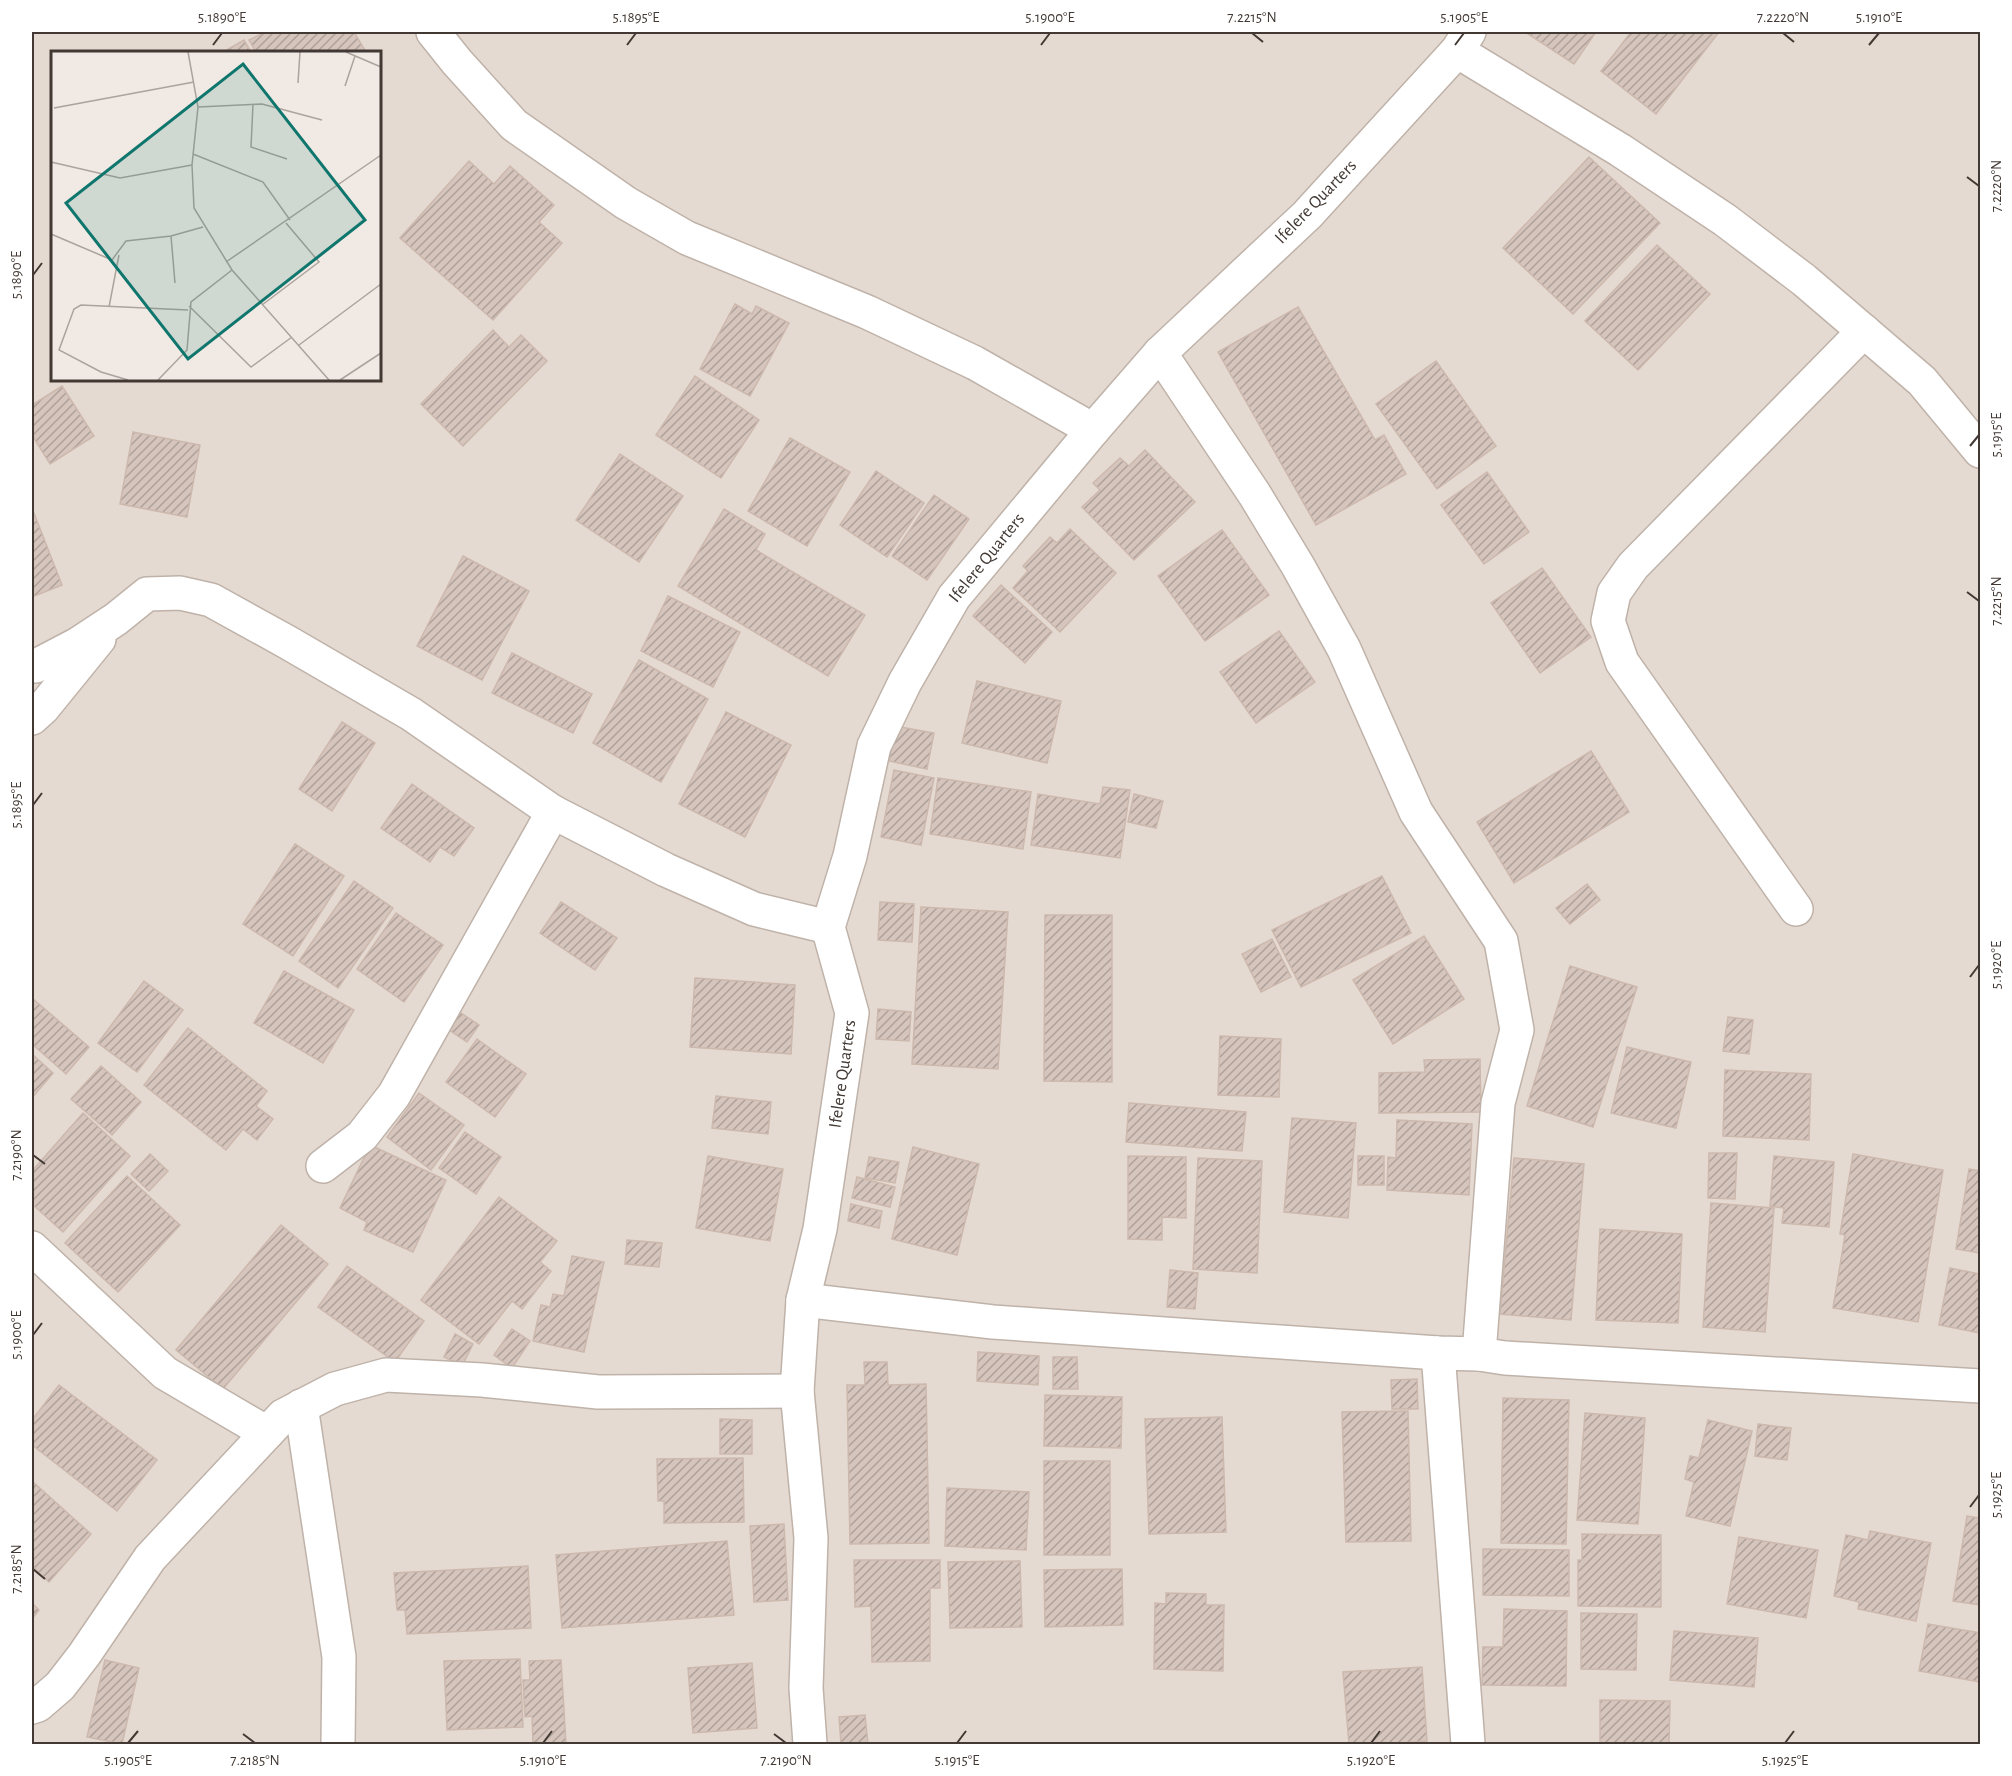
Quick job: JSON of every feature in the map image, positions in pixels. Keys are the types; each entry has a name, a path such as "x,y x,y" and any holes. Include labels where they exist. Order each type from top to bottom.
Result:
{"street":[{"path":"433,32 514,125 626,203 687,238 867,312 975,363 1093,430"},
{"path":"1463,41 1725,220 1804,280 1922,381 1980,451"},
{"name":"Ifelere Quarters","path":"810,1744 806,1688 811,1538 797,1391 803,1300 820,1229 852,1013 828,927 849,856 874,746 904,682 954,597 1093,430 1160,353 1307,216 1463,41"},
{"path":"1796,909 1622,662 1608,621 1614,593 1633,566 1864,331"},
{"path":"1160,353 1255,495 1298,566 1344,649 1416,812 1501,941 1517,1030 1498,1103 1479,1354"},
{"path":"32,665 36,666 78,644 116,620 147,594 180,593 211,600 411,714 553,812 666,870 754,909 828,927"},
{"path":"32,718 43,708 116,620"},
{"path":"323,1166 362,1136 394,1095 553,812"},
{"path":"32,1248 165,1373 267,1432"},
{"path":"803,1300 993,1322 1479,1354 1505,1358 1980,1386"},
{"path":"1438,1353 1468,1744"},
{"path":"32,1707 38,1705 60,1686 84,1655 150,1558 267,1432 283,1416 335,1389 386,1375 482,1380 598,1392 797,1391"},
{"path":"301,1406 339,1657 338,1744"}],"shaded area":[{"path":"32,32 1980,32 1980,1744 32,1744"}],"building":[{"path":"265,32 354,32 365,51 255,51 249,40"},
{"path":"1525,32 1596,32 1574,64"},
{"path":"1631,32 1719,32 1656,114 1601,71"},
{"path":"244,40 250,51 225,51"},
{"path":"1589,157 1660,223 1573,314 1503,248"},
{"path":"469,161 494,184 510,166 554,205 539,222 562,243 493,320 400,238"},
{"path":"1657,245 1710,294 1638,370 1585,321"},
{"path":"735,304 752,314 756,306 789,323 750,396 700,369"},
{"path":"1298,307 1375,440 1384,435 1406,474 1316,525 1218,352"},
{"path":"493,330 509,347 521,335 547,361 463,446 421,404"},
{"path":"1436,361 1496,446 1437,489 1376,404"},
{"path":"695,376 759,420 721,478 656,435"},
{"path":"62,386 94,436 50,464 32,435 32,405"},
{"path":"133,432 200,445 187,517 120,504"},
{"path":"790,438 850,472 807,546 748,511"},
{"path":"1145,450 1195,502 1134,560 1082,507 1100,490 1093,483 1120,458 1129,466"},
{"path":"620,454 683,496 639,562 576,520"},
{"path":"876,471 924,503 887,557 840,525"},
{"path":"1487,472 1529,532 1484,564 1441,505"},
{"path":"934,495 969,519 927,580 892,556"},
{"path":"724,509 765,534 756,550 865,615 828,676 678,586"},
{"path":"34,513 62,585 32,597 32,514"},
{"path":"1070,529 1116,573 1060,632 1013,588 1028,571 1023,566 1050,537 1057,543"},
{"path":"1222,530 1269,595 1205,641 1158,576"},
{"path":"463,556 529,591 482,680 417,646"},
{"path":"1542,568 1591,637 1540,673 1491,603"},
{"path":"1001,585 1052,632 1025,663 973,616"},
{"path":"668,596 740,632 713,687 641,651"},
{"path":"1279,631 1315,682 1256,723 1220,672"},
{"path":"512,653 592,694 573,733 492,693"},
{"path":"639,660 708,699 661,782 593,743"},
{"path":"977,681 1061,701 1047,763 962,743"},
{"path":"726,712 791,745 745,837 679,804"},
{"path":"342,722 375,743 332,811 299,789"},
{"path":"895,726 934,733 927,769 889,761"},
{"path":"1591,751 1629,812 1514,883 1477,822"},
{"path":"894,770 934,778 921,845 881,837"},
{"path":"938,778 1031,792 1023,849 930,834"},
{"path":"412,784 474,828 454,856 440,847 430,862 381,828"},
{"path":"1103,787 1130,790 1120,858 1031,845 1038,794 1100,804"},
{"path":"1134,794 1163,801 1156,828 1128,822"},
{"path":"295,844 344,876 293,956 243,924"},
{"path":"1382,876 1411,933 1301,987 1272,930"},
{"path":"354,881 393,908 338,988 299,961"},
{"path":"1587,884 1600,900 1570,924 1556,908"},
{"path":"561,902 617,938 595,970 540,933"},
{"path":"880,902 914,904 912,942 878,940"},
{"path":"921,907 1008,912 998,1069 912,1064"},
{"path":"396,913 443,945 404,1002 357,969"},
{"path":"1045,915 1112,915 1112,1082 1044,1081"},
{"path":"1424,936 1464,999 1393,1044 1353,980"},
{"path":"1272,939 1291,977 1261,992 1242,954"},
{"path":"1570,966 1637,987 1593,1127 1527,1106"},
{"path":"284,971 354,1010 323,1063 254,1023"},
{"path":"695,978 795,985 791,1054 690,1047"},
{"path":"144,981 183,1010 137,1072 98,1043"},
{"path":"32,998 89,1047 66,1074 32,1044"},
{"path":"455,1009 479,1025 467,1042 443,1026"},
{"path":"878,1009 911,1012 909,1041 876,1039"},
{"path":"1728,1017 1753,1020 1749,1054 1723,1051"},
{"path":"188,1028 267,1091 256,1106 273,1119 257,1140 243,1129 226,1150 144,1085"},
{"path":"1220,1036 1281,1039 1279,1097 1218,1095"},
{"path":"477,1039 526,1074 495,1117 446,1082"},
{"path":"1627,1047 1691,1062 1676,1128 1611,1113"},
{"path":"32,1054 53,1073 32,1098"},
{"path":"1480,1059 1481,1112 1379,1113 1379,1073 1425,1072 1424,1060"},
{"path":"101,1066 141,1102 112,1135 71,1099"},
{"path":"1725,1070 1811,1074 1809,1140 1723,1136"},
{"path":"419,1093 464,1125 431,1170 387,1137"},
{"path":"716,1096 771,1102 768,1134 712,1128"},
{"path":"1129,1103 1246,1112 1242,1151 1126,1142"},
{"path":"83,1113 130,1156 63,1232 32,1204 32,1171"},
{"path":"1292,1118 1356,1123 1348,1218 1284,1212"},
{"path":"1397,1120 1472,1124 1469,1195 1387,1190 1388,1157 1396,1158"},
{"path":"465,1132 501,1157 476,1194 439,1168"},
{"path":"370,1145 446,1180 413,1252 364,1230 367,1222 340,1208"},
{"path":"913,1147 979,1164 957,1255 892,1239"},
{"path":"1709,1153 1737,1153 1735,1199 1708,1198"},
{"path":"150,1154 168,1171 149,1191 131,1174"},
{"path":"1853,1154 1943,1170 1918,1322 1833,1308 1845,1235 1840,1234"},
{"path":"708,1156 783,1169 770,1241 696,1228"},
{"path":"1128,1156 1186,1157 1186,1218 1162,1217 1162,1240 1128,1239"},
{"path":"1358,1156 1384,1156 1384,1185 1358,1185"},
{"path":"1774,1156 1834,1162 1829,1227 1782,1223 1784,1208 1770,1206"},
{"path":"869,1157 899,1162 895,1183 865,1178"},
{"path":"1198,1158 1262,1161 1257,1273 1193,1269"},
{"path":"1514,1158 1584,1164 1571,1320 1500,1314"},
{"path":"1969,1169 1980,1171 1980,1253 1956,1249"},
{"path":"127,1176 180,1225 118,1292 65,1243"},
{"path":"857,1177 895,1187 890,1207 852,1198"},
{"path":"499,1197 557,1241 540,1262 551,1271 522,1309 512,1301 479,1344 421,1300"},
{"path":"1711,1203 1774,1208 1765,1332 1703,1327"},
{"path":"851,1204 882,1211 879,1228 848,1221"},
{"path":"281,1225 328,1264 223,1389 176,1350"},
{"path":"1600,1229 1682,1234 1678,1323 1596,1320"},
{"path":"627,1240 662,1243 659,1267 625,1264"},
{"path":"572,1256 604,1262 584,1352 533,1341 541,1305 550,1307 553,1294 564,1296"},
{"path":"347,1266 424,1321 395,1362 318,1307"},
{"path":"1950,1268 1980,1274 1980,1333 1939,1325"},
{"path":"1170,1270 1198,1273 1195,1309 1167,1307"},
{"path":"512,1329 530,1341 512,1368 494,1355"},
{"path":"455,1334 473,1344 462,1366 444,1357"},
{"path":"978,1352 1039,1356 1038,1385 977,1381"},
{"path":"1053,1357 1077,1357 1078,1389 1053,1389"},
{"path":"864,1362 887,1362 888,1385 926,1384 929,1543 850,1544 847,1385 865,1385"},
{"path":"1417,1379 1418,1409 1392,1409 1391,1380"},
{"path":"59,1385 157,1460 117,1511 32,1445 32,1420"},
{"path":"1045,1395 1122,1397 1121,1448 1044,1446"},
{"path":"1503,1398 1569,1400 1566,1544 1501,1543"},
{"path":"1408,1411 1411,1541 1346,1542 1342,1412"},
{"path":"1585,1413 1645,1418 1638,1524 1577,1520"},
{"path":"1222,1417 1226,1532 1149,1534 1145,1419"},
{"path":"720,1419 752,1420 752,1454 720,1454"},
{"path":"1708,1420 1752,1431 1730,1526 1686,1516 1694,1482 1685,1479 1690,1456 1699,1458"},
{"path":"1758,1424 1791,1428 1787,1460 1755,1456"},
{"path":"743,1458 744,1522 664,1523 664,1501 658,1501 657,1459"},
{"path":"1044,1461 1110,1461 1110,1555 1044,1555"},
{"path":"32,1481 91,1534 49,1582 32,1566"},
{"path":"947,1488 1029,1492 1026,1550 945,1546"},
{"path":"1967,1516 1980,1518 1980,1605 1953,1601"},
{"path":"784,1524 788,1600 754,1602 750,1526"},
{"path":"1870,1531 1931,1543 1916,1621 1858,1609 1859,1602 1834,1596 1846,1535 1868,1540"},
{"path":"1582,1534 1661,1535 1661,1607 1578,1606 1578,1560 1582,1560"},
{"path":"1739,1537 1818,1550 1806,1618 1727,1604"},
{"path":"727,1541 734,1615 562,1628 556,1555"},
{"path":"1483,1549 1569,1550 1569,1596 1483,1595"},
{"path":"854,1560 940,1560 940,1588 930,1588 930,1661 872,1662 871,1606 855,1607"},
{"path":"1020,1561 1022,1627 950,1628 948,1562"},
{"path":"528,1566 531,1628 407,1634 405,1610 397,1610 394,1573"},
{"path":"1122,1569 1123,1625 1045,1627 1044,1570"},
{"path":"1166,1593 1206,1594 1206,1605 1224,1605 1223,1671 1154,1669 1155,1603 1166,1604"},
{"path":"32,1603 39,1610 32,1619"},
{"path":"1504,1609 1567,1611 1566,1686 1482,1685 1483,1647 1503,1647"},
{"path":"1581,1613 1637,1614 1636,1670 1581,1669"},
{"path":"1928,1624 1980,1633 1980,1682 1919,1671"},
{"path":"1674,1631 1758,1638 1754,1687 1670,1680"},
{"path":"520,1659 523,1727 447,1730 444,1661"},
{"path":"105,1660 139,1668 122,1744 87,1737"},
{"path":"561,1660 566,1744 533,1744 532,1716 525,1717 523,1680 530,1680 529,1661"},
{"path":"752,1663 757,1728 693,1733 688,1668"},
{"path":"1422,1667 1427,1741 1400,1744 1349,1744 1343,1672"},
{"path":"1600,1700 1670,1701 1669,1744 1600,1744"},
{"path":"865,1715 868,1744 841,1744 839,1717"}]}
